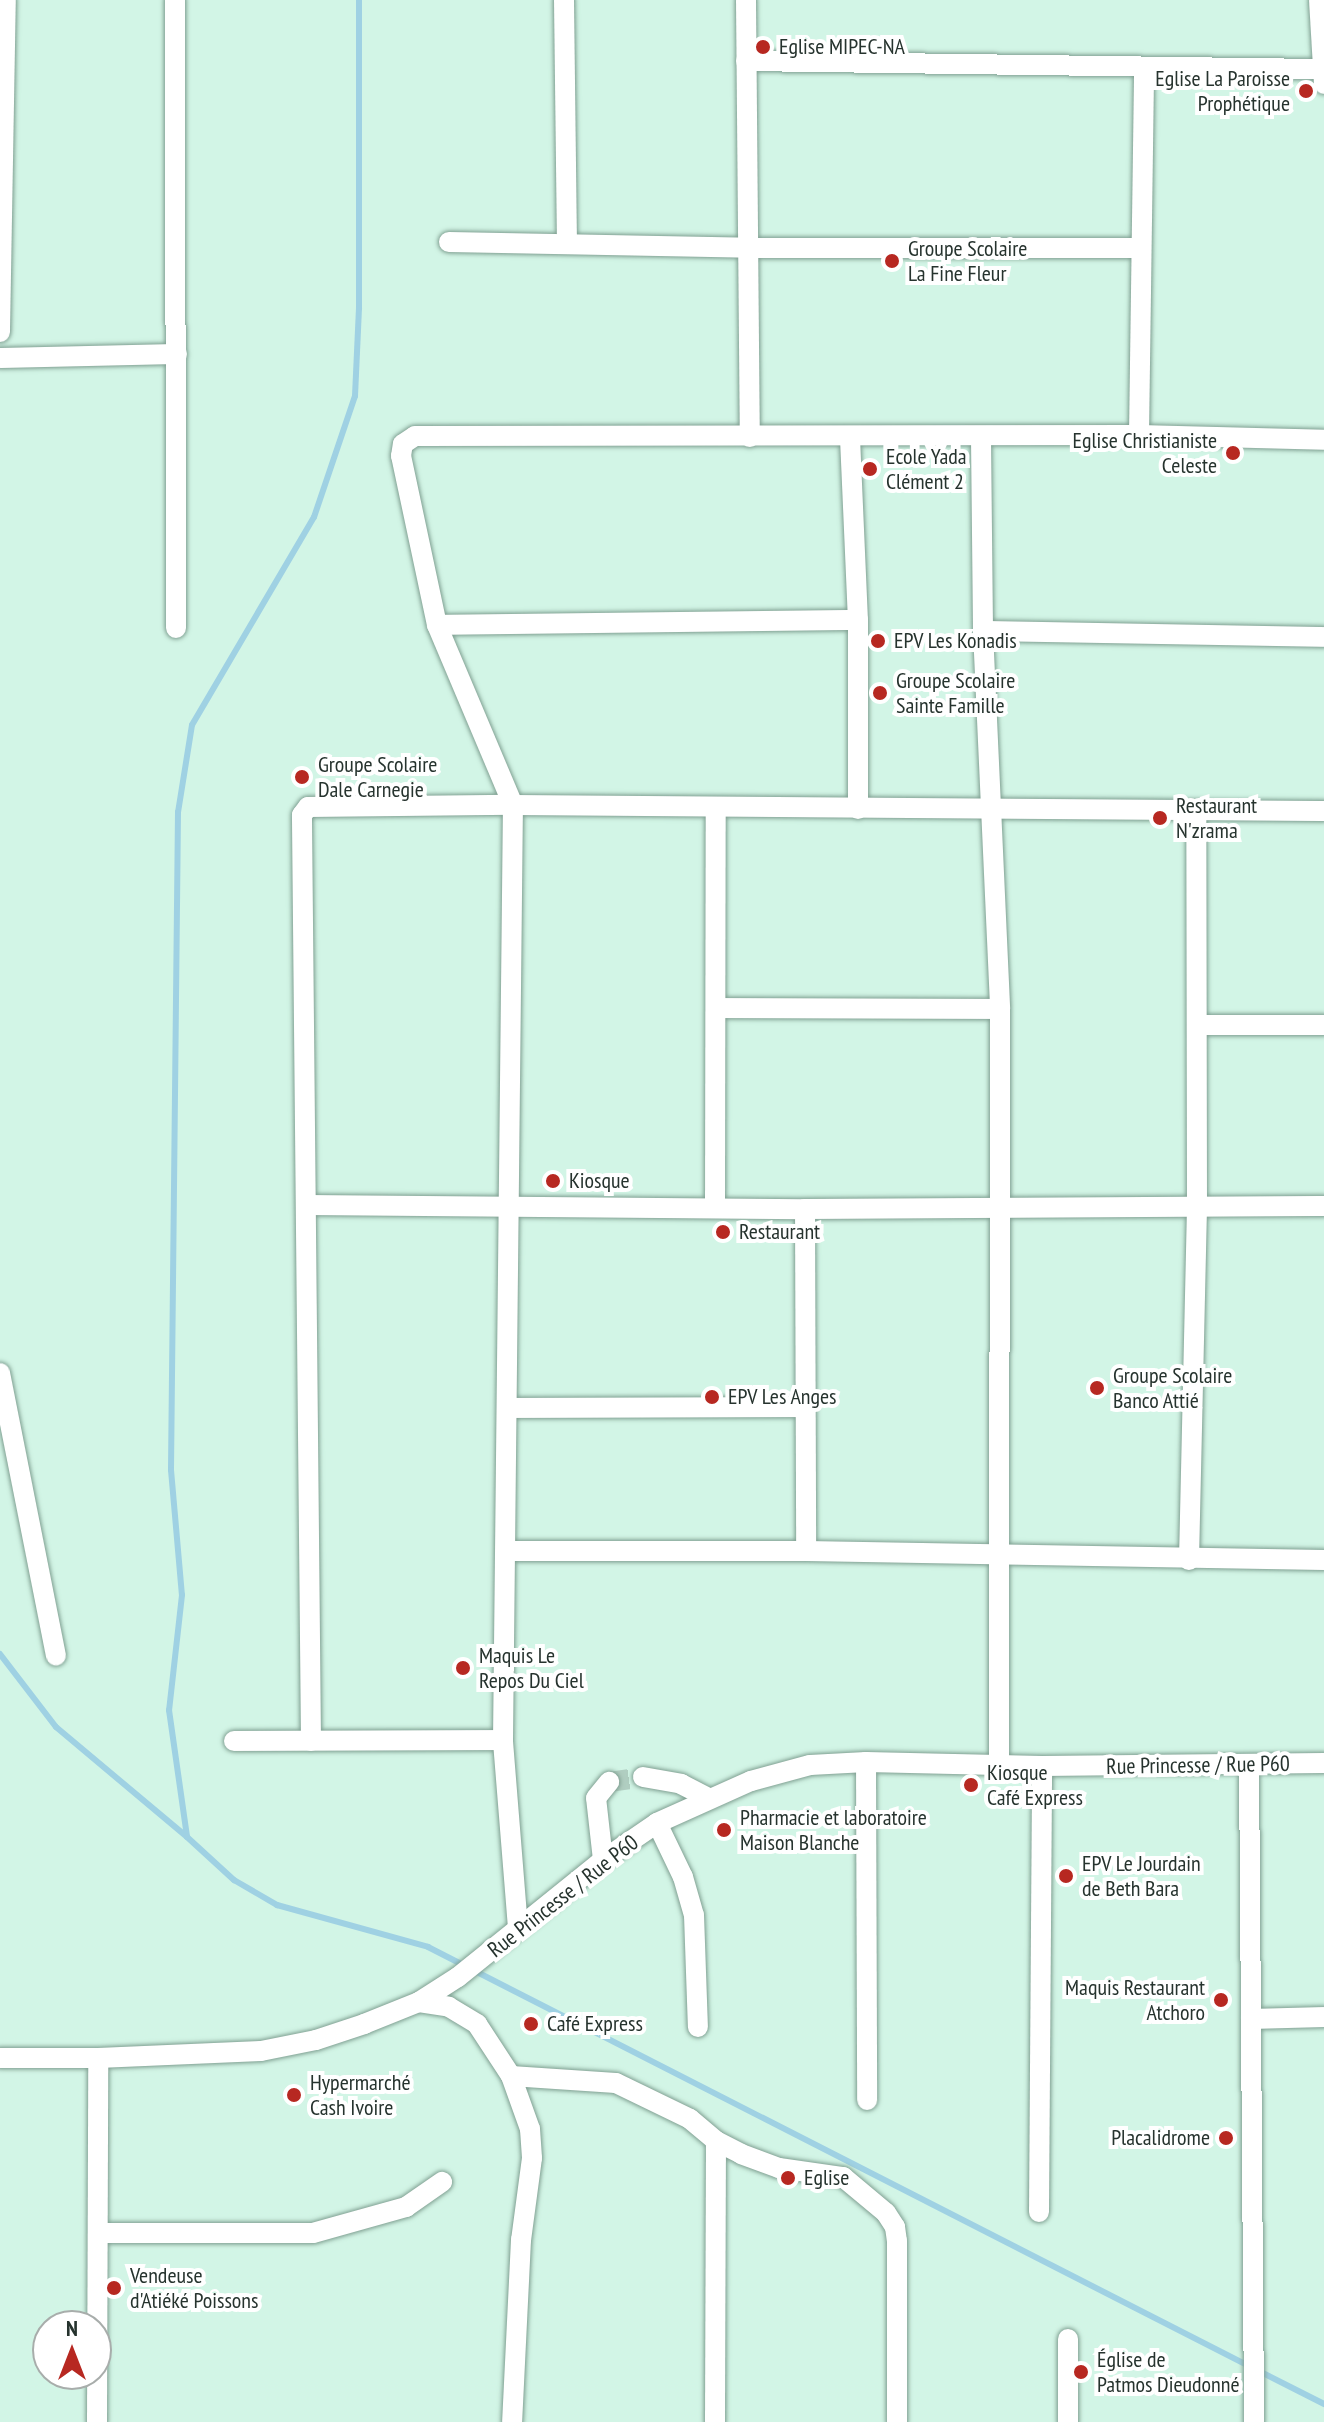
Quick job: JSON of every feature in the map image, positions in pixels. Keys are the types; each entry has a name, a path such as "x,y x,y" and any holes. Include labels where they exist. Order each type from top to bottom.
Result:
{"street":[{"path":"0,332 6,0"},
{"path":"175,0 176,628"},
{"path":"564,0 567,243"},
{"path":"746,0 750,437"},
{"path":"746,61 1144,68 1322,76 1319,0"},
{"path":"1139,435 1144,68"},
{"path":"449,242 750,248 1141,248"},
{"path":"0,358 177,354"},
{"path":"518,1928 503,1740 509,1408 506,1208 513,805 437,625 401,456 403,444 415,436 981,438 1139,435 1324,440"},
{"path":"850,438 858,620 858,809"},
{"path":"981,438 983,631 1000,1009 1002,1556 999,1765"},
{"path":"437,625 858,620"},
{"path":"983,631 1324,637"},
{"path":"311,1741 302,815 308,807 513,805 1324,811"},
{"path":"715,1208 716,808"},
{"path":"1189,1560 1197,1207 1196,811"},
{"path":"717,1008 1000,1009"},
{"path":"1197,1025 1324,1025"},
{"path":"306,1205 805,1209 1324,1206"},
{"path":"805,1209 806,1551"},
{"path":"0,1373 56,1656"},
{"path":"509,1408 805,1407"},
{"path":"506,1551 806,1551 1324,1560"},
{"path":"234,1741 503,1740"},
{"path":"866,1762 867,2100"},
{"name":"Rue Princesse / Rue P60","path":"0,2058 98,2058 287,2046 364,2024 419,2002 458,1977 603,1860 657,1823 751,1781 810,1765 866,1762 1042,1766 1324,1763"},
{"path":"1249,1764 1254,2422"},
{"path":"1039,2212 1042,1766"},
{"path":"643,1777 681,1784 709,1798"},
{"path":"603,1860 596,1798 609,1782"},
{"path":"657,1823 683,1877 694,1915 698,2027"},
{"path":"419,2002 449,2007 477,2024 511,2076 530,2129 532,2158 521,2240 512,2422"},
{"path":"1251,2019 1324,2017"},
{"path":"97,2422 98,2058"},
{"path":"511,2076 616,2083 690,2119 716,2141 768,2165 843,2177 886,2213 895,2227 897,2241 897,2422"},
{"path":"715,2422 716,2141"},
{"path":"98,2233 313,2233 406,2207 442,2182"},
{"path":"1068,2339 1068,2422"}],"waterway":[{"path":"359,0 359,308 355,396 314,517 192,725 178,812 171,1470 182,1595 169,1710 187,1837 234,1880 277,1905 428,1947 1249,2366"},
{"path":"0,1654 56,1727 187,1837"},
{"path":"1259,2371 1324,2404"}],"tunnel":[{"path":"609,1782 643,1777"}],"place":[{"name":"Eglise MIPEC-NA","path":"763,47"},
{"name":"Eglise La Paroisse Prophétique","path":"1306,91"},
{"name":"Groupe Scolaire La Fine Fleur","path":"892,261"},
{"name":"Eglise Christianiste Celeste","path":"1233,453"},
{"name":"Ecole Yada Clément 2","path":"870,469"},
{"name":"EPV Les Konadis","path":"878,641"},
{"name":"Groupe Scolaire Sainte Famille","path":"880,693"},
{"name":"Groupe Scolaire Dale Carnegie","path":"302,777"},
{"name":"Restaurant N'zrama","path":"1160,818"},
{"name":"Kiosque","path":"553,1181"},
{"name":"Restaurant","path":"723,1232"},
{"name":"Groupe Scolaire Banco Attié","path":"1097,1388"},
{"name":"EPV Les Anges","path":"712,1397"},
{"name":"Maquis Le Repos Du Ciel","path":"463,1668"},
{"name":"Kiosque Café Express","path":"971,1785"},
{"name":"Pharmacie et laboratoire Maison Blanche","path":"724,1830"},
{"name":"EPV Le Jourdain de Beth Bara","path":"1066,1876"},
{"name":"Maquis Restaurant Atchoro","path":"1221,2000"},
{"name":"Café Express","path":"531,2024"},
{"name":"Hypermarché Cash Ivoire","path":"294,2095"},
{"name":"Placalidrome","path":"1226,2138"},
{"name":"Eglise","path":"788,2178"},
{"name":"Vendeuse d'Atiéké Poissons","path":"114,2288"},
{"name":"Église de Patmos Dieudonné","path":"1081,2372"}]}
